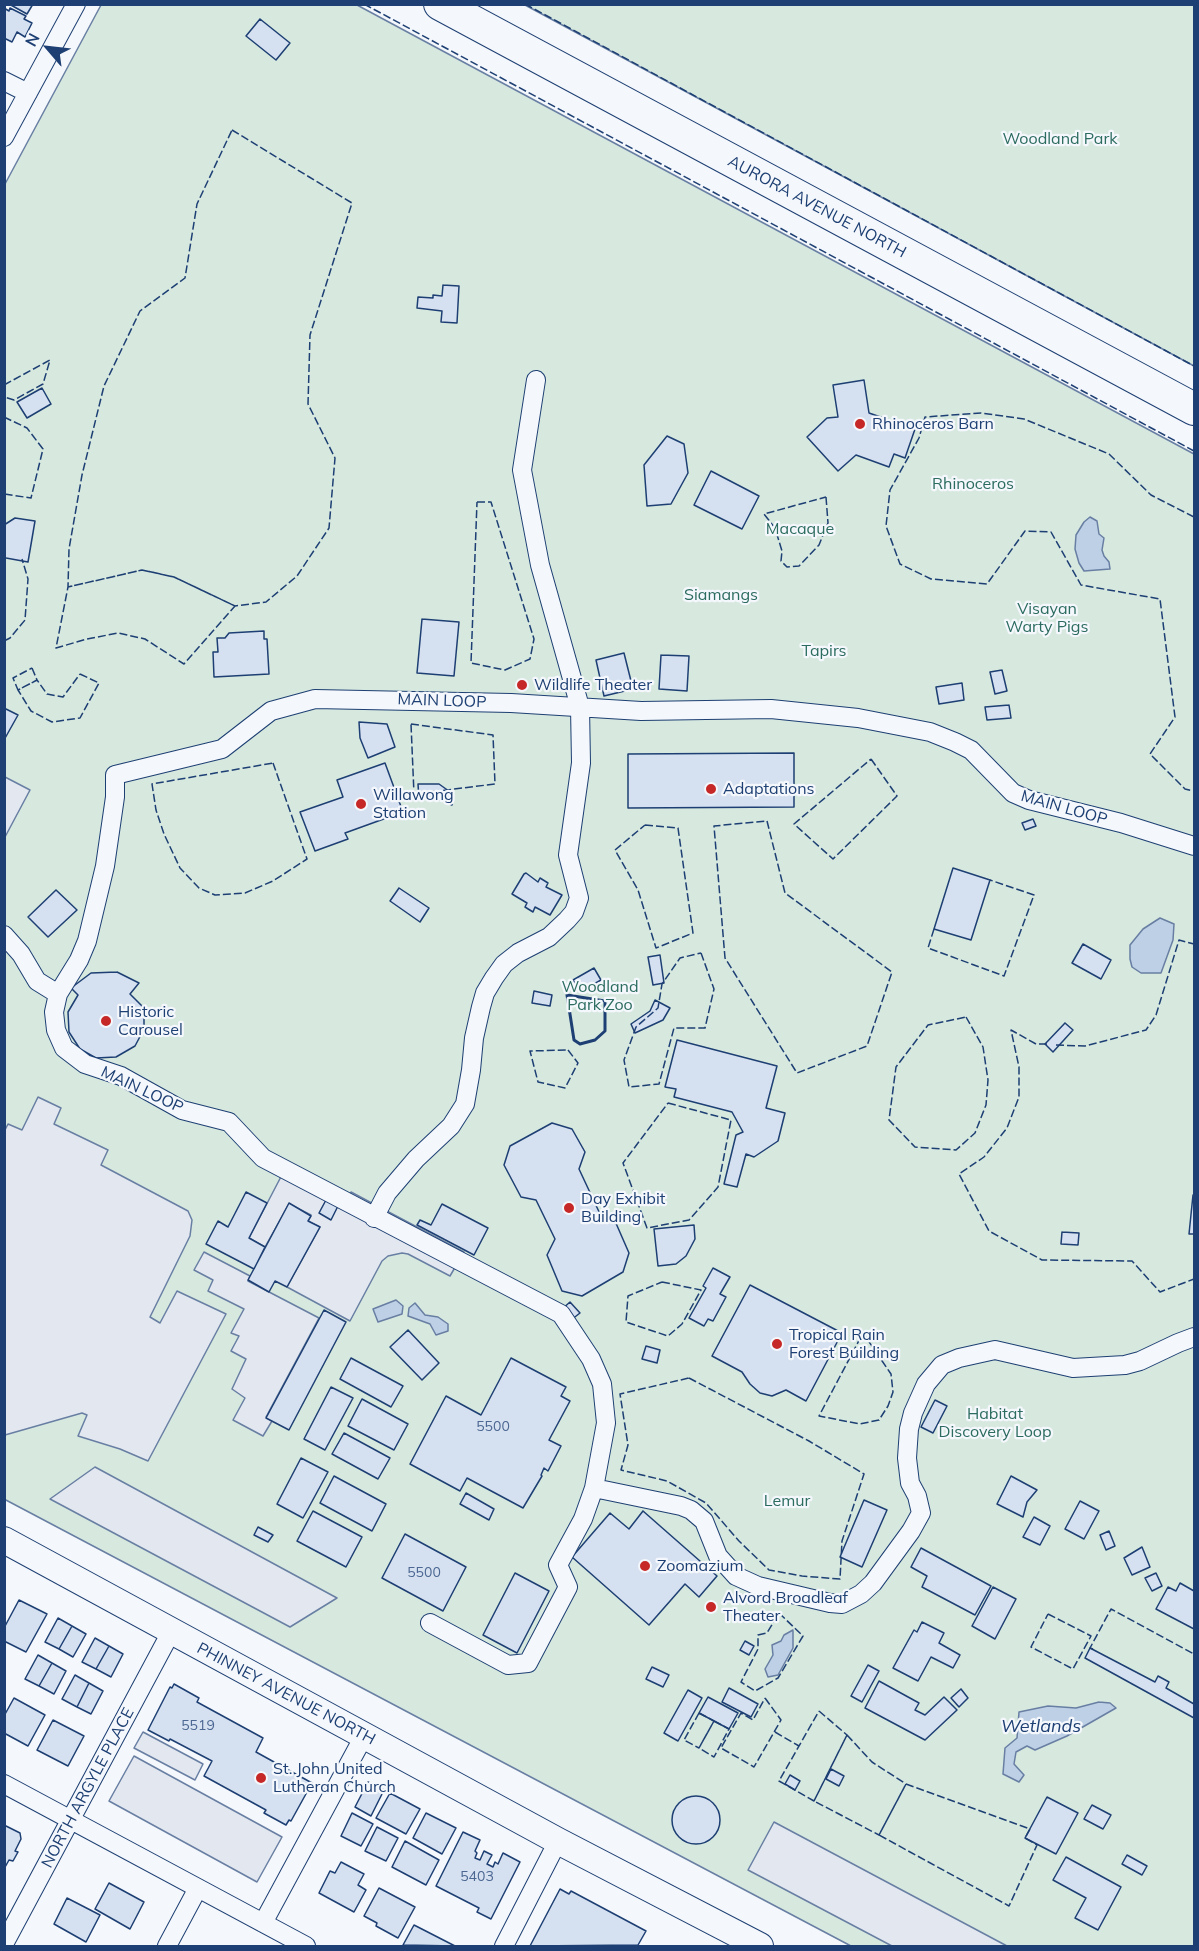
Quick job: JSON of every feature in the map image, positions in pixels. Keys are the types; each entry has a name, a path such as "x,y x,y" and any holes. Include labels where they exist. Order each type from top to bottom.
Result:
{"highway":[{"name":"AURORA AVENUE NORTH","path":"440,4 1194,409"}],"street":[{"path":"4,137 76,4"},
{"path":"4,81 28,93"},
{"path":"374,1218 387,1193 400,1176 451,1126 465,1104 481,1006 494,978 504,964 555,931 567,920 577,904 579,892 568,855 581,763 580,707 540,565 522,470 536,380"},
{"name":"MAIN LOOP","path":"430,1623 508,1665 528,1663 568,1587 558,1564 584,1519 594,1488 606,1423 602,1384 591,1359 561,1314 263,1158 229,1122 182,1110 121,1076 77,1059 64,1048 56,1030 54,1012 58,994 79,960 87,941 105,866 115,797 114,775 222,748 272,711 315,699 430,700 641,711 782,710 858,718 930,732 970,750 1013,793 1029,800 1121,823 1194,846"},
{"path":"4,935 21,954 37,981 58,994"},
{"path":"594,1488 691,1510 704,1521 718,1556 736,1576 758,1586 830,1604 842,1604 861,1594 873,1583 911,1531 921,1513 917,1496 910,1483 907,1458 909,1429 913,1413 926,1384 942,1365 959,1358 995,1350 1073,1368 1125,1365 1140,1361 1194,1337"},
{"name":"PHINNEY AVENUE NORTH","path":"4,1540 754,1945"},
{"name":"NORTH ARGYLE PLACE","path":"4,1944 171,1632"},
{"path":"263,1923 364,1736"},
{"path":"4,1784 306,1947"},
{"path":"504,1947 558,1840"},
{"path":"167,1947 198,1888"}],"green space":[{"name":"Woodland Park Zoo","path":"101,5 357,5 1194,454 1194,1946 851,1946 4,1499 5,184"},
{"name":"Woodland Park","path":"525,5 1194,5 1194,366 707,103"}],"shaded area":[{"path":"5,777 30,790 5,837"},
{"path":"38,1097 61,1108 54,1124 108,1150 101,1165 188,1211 192,1220 190,1236 150,1317 160,1323 177,1291 226,1314 148,1461 120,1449 78,1436 87,1415 82,1413 5,1435 5,1130 8,1124 22,1130"},
{"path":"285,1169 349,1197 351,1192 464,1252 450,1276 408,1254 388,1256 382,1261 350,1321 287,1287 320,1227 308,1221 311,1215 289,1204 265,1247 249,1238"},
{"path":"204,1252 250,1276 248,1281 319,1318 266,1417 272,1421 263,1436 233,1420 245,1398 232,1389 246,1359 231,1351 239,1336 231,1333 244,1309 208,1291 213,1280 194,1270"},
{"path":"95,1467 337,1598 290,1627 50,1499"},
{"path":"143,1732 203,1764 195,1780 134,1748"},
{"path":"134,1756 282,1837 257,1882 109,1801"},
{"path":"774,1822 1007,1946 892,1946 748,1870"}],"water":[{"path":"1090,517 1097,521 1099,534 1104,538 1102,550 1110,569 1084,571 1079,563 1075,549 1076,535"},
{"path":"1160,918 1174,924 1173,940 1161,973 1141,973 1132,967 1130,945 1143,929"},
{"path":"396,1300 403,1306 402,1314 378,1322 373,1309"},
{"path":"415,1303 425,1315 438,1317 448,1324 448,1331 436,1335 430,1324 408,1316 409,1308"},
{"path":"793,1630 793,1648 778,1675 768,1677 765,1669 773,1655 772,1645 781,1641 784,1635"},
{"name":"Wetlands","path":"1099,1702 1110,1703 1116,1708 1067,1736 1035,1750 1027,1746 1016,1752 1014,1764 1024,1775 1019,1782 1003,1774 1005,1748 1017,1738 1019,1712 1048,1706 1076,1708"}],"building":[{"path":"9,4 33,4 27,14"},
{"path":"4,8 9,11 10,8 26,16 24,19 32,23 25,37 17,32 12,42 4,38"},
{"path":"260,19 290,43 276,60 246,36"},
{"path":"443,285 459,286 457,323 441,322 442,311 417,308 418,297 442,296"},
{"name":"Rhinoceros Barn","path":"864,380 869,413 915,429 905,458 894,454 889,467 856,455 838,471 807,437 827,418 838,417 833,385"},
{"path":"42,388 51,404 27,418 17,402"},
{"path":"667,436 684,444 688,473 671,504 647,506 644,465"},
{"path":"711,471 759,496 742,529 694,505"},
{"path":"15,518 35,521 28,562 4,556 4,525"},
{"path":"422,619 459,622 454,676 417,673"},
{"path":"264,631 264,639 267,639 269,674 214,677 213,652 218,652 217,638 225,638 229,633"},
{"path":"624,653 633,689 604,696 596,660"},
{"path":"661,655 689,656 687,691 659,689"},
{"path":"1002,670 1007,691 995,694 990,672"},
{"path":"962,683 964,700 939,704 936,687"},
{"path":"1009,705 1011,718 987,720 985,707"},
{"path":"4,708 18,715 4,740"},
{"path":"359,722 387,724 395,747 368,758 360,738"},
{"name":"Adaptations","path":"794,753 794,807 628,808 628,754"},
{"name":"Willawong Station","path":"385,763 403,812 345,833 348,839 315,851 300,812 343,797 337,780"},
{"path":"418,784 439,784 453,794 452,805 433,797 419,799"},
{"path":"1033,819 1036,826 1025,830 1022,823"},
{"path":"953,868 990,880 971,940 934,929"},
{"path":"526,873 538,882 540,878 548,883 546,887 562,895 550,915 535,907 533,912 525,907 527,903 512,894"},
{"path":"399,888 429,908 420,922 390,901"},
{"path":"56,890 77,910 48,937 28,917"},
{"path":"1083,944 1111,960 1101,979 1072,963"},
{"path":"660,955 664,983 653,985 648,957"},
{"path":"594,968 601,980 580,992 573,980"},
{"name":"Historic Carousel","path":"117,972 139,983 130,994 144,1008 144,1029 135,1046 116,1057 96,1058 80,1049 69,1032 68,1012 78,995 71,988 91,973"},
{"path":"534,991 552,995 550,1006 532,1003"},
{"path":"655,1000 670,1008 663,1020 635,1033 631,1024 650,1011"},
{"path":"1065,1023 1073,1030 1053,1052 1045,1044"},
{"path":"677,1040 777,1066 766,1108 785,1113 778,1141 754,1157 746,1154 737,1187 724,1184 736,1135 743,1132 732,1112 674,1097 676,1089 665,1087"},
{"name":"Day Exhibit Building","path":"552,1123 572,1129 585,1152 579,1169 601,1216 615,1221 629,1253 623,1272 582,1296 562,1291 547,1255 555,1239 536,1200 521,1197 504,1165 510,1146"},
{"path":"246,1192 267,1203 249,1238 265,1247 254,1269 206,1244 218,1221 228,1227"},
{"path":"1193,1195 1194,1234 1189,1234"},
{"path":"326,1200 338,1206 331,1220 319,1213"},
{"path":"289,1203 311,1216 308,1221 320,1227 287,1287 275,1281 269,1292 248,1280"},
{"path":"442,1204 488,1228 474,1255 417,1225 420,1220 431,1225"},
{"path":"694,1225 695,1239 686,1256 676,1264 658,1266 654,1229"},
{"path":"1062,1232 1079,1233 1078,1245 1061,1244"},
{"path":"713,1268 730,1277 720,1294 726,1297 713,1321 708,1319 704,1326 689,1318 706,1288 703,1286"},
{"name":"Tropical Rain Forest Building","path":"750,1285 842,1333 806,1401 786,1390 772,1396 760,1393 742,1372 712,1356"},
{"path":"570,1302 580,1313 571,1320 561,1310"},
{"path":"324,1310 346,1322 289,1430 266,1418"},
{"path":"408,1330 439,1363 422,1380 390,1347"},
{"path":"646,1346 660,1350 657,1363 642,1359"},
{"path":"351,1358 403,1386 391,1407 340,1379"},
{"path":"511,1358 566,1387 561,1396 570,1401 549,1440 561,1446 548,1471 544,1468 542,1476 523,1508 467,1478 460,1491 410,1464 446,1396 481,1415"},
{"path":"331,1387 353,1398 325,1450 304,1439"},
{"path":"362,1399 408,1424 394,1450 348,1426"},
{"path":"935,1400 947,1406 933,1433 921,1427"},
{"path":"344,1433 390,1458 378,1479 332,1454"},
{"path":"301,1458 328,1472 303,1518 277,1504"},
{"path":"334,1476 386,1504 372,1531 320,1503"},
{"path":"1011,1476 1037,1490 1027,1502 1023,1517 997,1504"},
{"path":"466,1493 494,1509 489,1520 460,1504"},
{"path":"864,1500 887,1510 862,1567 840,1557"},
{"path":"1080,1501 1099,1511 1084,1539 1065,1529"},
{"path":"313,1511 362,1537 346,1567 297,1541"},
{"name":"Zoomazium","path":"643,1511 717,1576 699,1597 685,1584 649,1625 572,1557 610,1513 629,1529"},
{"path":"1034,1517 1050,1526 1040,1545 1023,1537"},
{"path":"258,1527 273,1535 268,1542 254,1535"},
{"path":"1109,1531 1115,1546 1106,1550 1100,1535"},
{"path":"405,1534 466,1567 443,1611 382,1578"},
{"path":"1142,1547 1150,1567 1132,1575 1124,1558"},
{"path":"921,1548 991,1586 975,1615 922,1587 927,1576 911,1567"},
{"path":"515,1573 549,1591 517,1653 483,1635"},
{"path":"1156,1573 1162,1586 1152,1591 1145,1578"},
{"path":"1180,1583 1194,1591 1194,1629 1156,1609 1168,1587 1176,1591"},
{"path":"993,1587 1016,1599 995,1639 972,1626"},
{"path":"19,1600 47,1614 26,1652 4,1641 4,1628"},
{"path":"58,1618 72,1626 59,1649 45,1642"},
{"path":"922,1622 944,1633 939,1643 960,1655 953,1668 931,1657 918,1681 893,1668 914,1630 917,1632"},
{"path":"72,1626 86,1634 73,1657 59,1649"},
{"path":"95,1638 109,1646 96,1669 82,1662"},
{"path":"745,1641 754,1646 749,1655 740,1650"},
{"path":"109,1646 123,1654 111,1677 96,1669"},
{"path":"1090,1648 1155,1682 1158,1676 1169,1682 1166,1688 1194,1704 1194,1718 1085,1658"},
{"path":"38,1655 52,1663 39,1686 25,1679"},
{"path":"52,1663 66,1671 54,1694 39,1686"},
{"path":"868,1665 879,1671 862,1702 851,1696"},
{"path":"652,1667 669,1675 663,1687 646,1679"},
{"path":"75,1675 89,1683 77,1707 62,1699"},
{"path":"879,1681 919,1703 915,1710 925,1715 944,1697 957,1710 925,1740 865,1708"},
{"path":"89,1683 103,1691 91,1714 77,1707"},
{"path":"174,1684 199,1698 197,1702 263,1738 256,1752 312,1783 291,1821 289,1820 286,1825 264,1813 266,1810 204,1776 212,1761 148,1730 170,1687 172,1688"},
{"path":"729,1688 758,1704 751,1717 722,1702"},
{"path":"961,1689 968,1698 959,1707 951,1698"},
{"path":"688,1690 702,1698 678,1741 664,1733"},
{"path":"708,1697 738,1713 729,1729 699,1713"},
{"path":"14,1698 45,1715 28,1746 4,1733 4,1716"},
{"path":"53,1720 84,1736 68,1766 37,1750"},
{"path":"831,1769 844,1776 839,1786 826,1779"},
{"path":"790,1775 800,1781 795,1790 785,1784"},
{"path":"368,1782 384,1790 371,1816 355,1807"},
{"path":"390,1793 420,1809 406,1834 376,1818"},
{"path":"691,1796 701,1796 716,1806 720,1820 719,1829 710,1840 701,1844 691,1844 676,1834 672,1825 672,1815 682,1800"},
{"path":"1047,1797 1078,1813 1056,1854 1025,1838"},
{"path":"1092,1805 1111,1815 1103,1829 1084,1819"},
{"path":"352,1813 373,1824 361,1846 341,1836"},
{"path":"426,1813 456,1828 442,1854 413,1838"},
{"path":"4,1825 20,1833 21,1839 13,1861 9,1860 4,1869"},
{"path":"377,1827 398,1838 386,1861 365,1851"},
{"path":"463,1832 480,1840 475,1851 477,1853 475,1858 480,1860 484,1851 492,1855 487,1864 493,1867 495,1862 498,1864 503,1853 520,1862 491,1919 477,1912 479,1908 436,1886"},
{"path":"405,1841 439,1860 426,1885 392,1867"},
{"path":"1127,1855 1147,1866 1142,1875 1122,1864"},
{"path":"1066,1857 1121,1887 1098,1930 1075,1918 1086,1898 1053,1880"},
{"path":"341,1862 364,1874 358,1885 366,1890 354,1912 319,1893 330,1871 335,1873"},
{"path":"109,1883 144,1902 130,1929 95,1909"},
{"path":"379,1888 415,1907 398,1938 376,1926 377,1923 364,1916"},
{"path":"560,1889 569,1894 571,1891 646,1931 638,1945 530,1946"},
{"path":"67,1898 100,1915 86,1942 54,1924"},
{"path":"414,1925 455,1946 403,1945"}],"fence":[{"path":"364,4 1194,451"},
{"path":"525,4 1194,366"},
{"path":"232,130 352,203 310,335 308,404 335,458 329,528 297,576 266,602 235,606 174,577 142,570 68,587 69,549 82,475 104,386 140,311 185,278 197,204 232,130"},
{"path":"4,385 50,360 43,384 14,400 4,397"},
{"path":"1194,517 1151,495 1109,454 1024,419 981,413 925,417 919,438 890,490 886,526 900,564 931,579 987,584 1025,531 1051,532 1081,585 1160,599 1175,717 1150,754 1185,789 1194,791"},
{"path":"4,417 27,428 43,449 31,498 4,494"},
{"path":"826,497 828,523 819,545 799,566 787,567 781,561 782,551 775,528 764,514 826,497"},
{"path":"477,502 491,502 534,639 530,659 505,670 471,663 477,502"},
{"path":"4,641 10,638 25,620 28,579 22,559"},
{"path":"142,570 174,577 235,606 184,664 145,639 118,633 56,648 68,587 142,570"},
{"path":"32,668 37,680 18,690 13,678 32,668"},
{"path":"80,674 99,683 80,718 52,722 31,711 18,690 37,680 47,694 63,697 80,674"},
{"path":"411,724 493,735 495,784 414,794 411,724"},
{"path":"871,759 897,796 833,859 794,824 871,759"},
{"path":"273,763 307,859 273,881 245,893 215,895 199,888 180,868 164,834 156,810 152,784 273,763"},
{"path":"767,821 785,893 892,972 867,1046 797,1073 725,958 714,826 767,821"},
{"path":"645,825 678,828 693,933 656,948 638,890 615,850 645,825"},
{"path":"934,929 928,948 1004,976 1034,895 990,880"},
{"path":"1056,1045 1085,1046 1146,1030 1156,1015 1179,940 1194,944"},
{"path":"701,953 714,989 705,1028 674,1028 659,1084 629,1087 624,1060 636,1027 658,1008 662,984 680,958 701,953"},
{"path":"966,1017 983,1047 988,1080 986,1105 975,1133 956,1150 915,1147 889,1120 896,1067 928,1025 966,1017"},
{"path":"1047,1044 1036,1044 1011,1030 1019,1067 1019,1097 1007,1128 984,1157 959,1174 989,1231 1042,1260 1132,1261 1160,1292 1194,1279 1194,1276"},
{"path":"568,1050 578,1063 565,1088 538,1082 530,1051 568,1050"},
{"path":"668,1103 731,1120 718,1187 689,1220 647,1228 623,1163 668,1103"},
{"path":"662,1282 701,1290 682,1324 668,1336 626,1322 628,1296 662,1282"},
{"path":"863,1333 891,1374 893,1392 888,1406 879,1420 860,1424 819,1416 863,1333"},
{"path":"689,1378 809,1441 864,1474 842,1541 840,1579 802,1576 769,1570 739,1541 706,1503 667,1481 621,1470 628,1445 620,1394 689,1378"},
{"path":"1093,1649 1090,1648 1111,1609 1194,1654"},
{"path":"779,1613 803,1636 778,1678 755,1691 741,1682 758,1649 758,1635 767,1633 779,1613"},
{"path":"1048,1614 1091,1636 1073,1669 1031,1647 1048,1614"},
{"path":"765,1698 781,1720 754,1767 721,1748 741,1713 753,1720 765,1698"},
{"path":"819,1711 847,1735 814,1801 779,1781 819,1711"},
{"path":"699,1713 714,1721 699,1748 684,1740 699,1713"},
{"path":"714,1721 729,1729 714,1757 699,1748 714,1721"},
{"path":"775,1732 799,1746"},
{"path":"847,1735 872,1762 906,1784 879,1835 814,1801 847,1735"},
{"path":"906,1784 1030,1829 1025,1838 1037,1845 1009,1906 879,1835 906,1784"}],"wall":[{"path":"567,995 605,1001 605,1031 595,1040 580,1044 574,1040 567,995"}],"place":[{"name":"Rhinoceros Barn","path":"860,424"},
{"name":"Wildlife Theater","path":"522,685"},
{"name":"Adaptations","path":"711,789"},
{"name":"Willawong Station","path":"361,804"},
{"name":"Historic Carousel","path":"106,1021"},
{"name":"Day Exhibit Building","path":"569,1208"},
{"name":"Tropical Rain Forest Building","path":"777,1344"},
{"name":"Zoomazium","path":"645,1566"},
{"name":"Alvord Broadleaf Theater","path":"711,1607"},
{"name":"St. John United Lutheran Church","path":"261,1778"}],"park label":[{"name":"Rhinoceros","path":"973,484"},
{"name":"Macaque","path":"800,529"},
{"name":"Siamangs","path":"721,595"},
{"name":"Visayan Warty Pigs","path":"1047,618"},
{"name":"Tapirs","path":"824,651"},
{"name":"Habitat Discovery Loop","path":"995,1423"},
{"name":"Lemur","path":"787,1501"}]}
